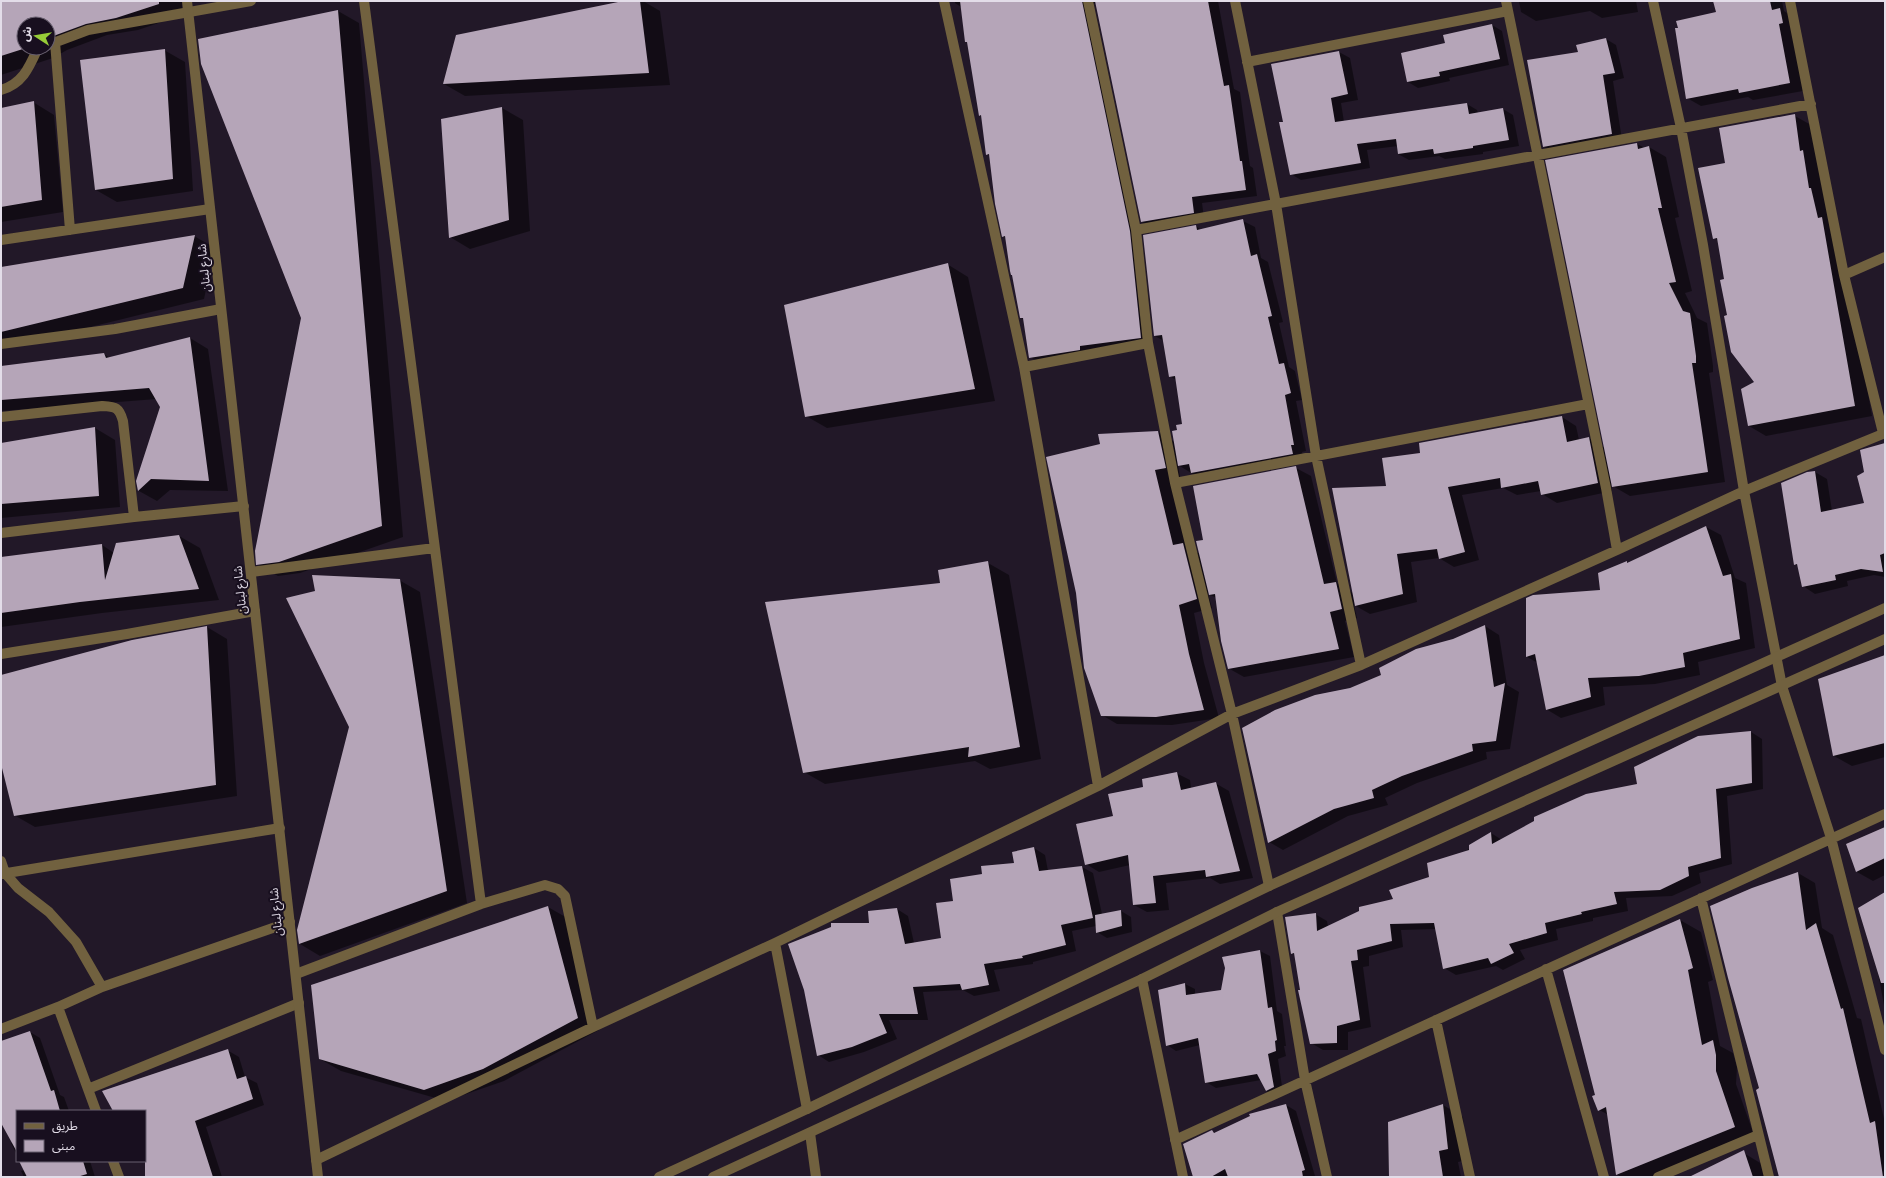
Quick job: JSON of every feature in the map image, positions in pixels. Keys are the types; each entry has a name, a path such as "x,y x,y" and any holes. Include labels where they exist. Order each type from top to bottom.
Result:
{"street":[{"name":"شارع لبنان","path":"187,1 318,1177"},
{"path":"56,42 88,30 188,14 251,1"},
{"path":"364,1 481,904"},
{"path":"944,1 1024,367 1098,786"},
{"path":"1088,1 1136,230 1148,344 1175,483 1232,714 1269,886"},
{"path":"1235,1 1276,204 1316,456 1361,665"},
{"path":"1653,1 1681,128 1703,245 1744,491 1782,686 1831,838 1885,1050"},
{"path":"316,1160 593,1027 775,943 1098,786 1232,714 1361,665 1744,491 1884,433 1844,275 1790,1"},
{"path":"1247,62 1508,6 1606,488 1617,550"},
{"path":"1,90 10,88 22,78 29,70 35,56"},
{"path":"53,56 70,230"},
{"path":"1136,230 1811,104"},
{"path":"1,240 210,209"},
{"path":"1844,275 1885,257"},
{"path":"1,344 115,329 221,309"},
{"path":"1024,367 1148,344"},
{"path":"1175,483 1588,404"},
{"path":"1,417 95,406 116,408 120,411 123,421 134,517"},
{"path":"1,533 134,517 244,506"},
{"path":"251,572 434,548"},
{"path":"659,1177 807,1109 1269,886 1885,608"},
{"path":"1,654 127,634 255,611"},
{"path":"714,1177 1142,979 1277,912 1885,639"},
{"path":"1175,1140 1885,814"},
{"path":"3,874 280,828"},
{"path":"1,861 3,874 18,888 49,912 76,942 102,987"},
{"path":"296,974 481,904 545,885 558,889 565,896 593,1027"},
{"path":"1701,898 1769,1177"},
{"path":"1277,912 1305,1080 1327,1177"},
{"path":"1,1029 58,1007 102,987 290,922"},
{"path":"775,943 807,1109"},
{"path":"1546,969 1604,1177"},
{"path":"1142,979 1183,1177"},
{"path":"88,1089 299,1003"},
{"path":"58,1007 96,1110"},
{"path":"1436,1020 1470,1177"},
{"path":"810,1133 816,1177"},
{"path":"1658,1177 1758,1135"},
{"path":"113,1162 119,1177"}],"building":[{"path":"1,1 159,1 159,4 116,18 86,24 56,35 56,16 16,16 16,51 1,56"},
{"path":"623,1 640,1 649,73 443,84 456,35"},
{"path":"960,1 1082,1 1130,231 1141,338 1080,346 1080,350 1029,358 1023,318 1020,318 1010,271 1005,236 1002,237 995,204 989,154 986,155 981,115 979,116 967,42 965,42"},
{"path":"1095,1 1208,1 1224,86 1229,85 1240,161 1242,161 1246,190 1192,197 1194,213 1141,222"},
{"path":"1713,1 1770,1 1772,10 1780,8 1783,23 1779,24 1790,83 1739,93 1738,89 1686,99 1675,28 1678,28 1676,21 1716,12"},
{"path":"338,10 382,526 279,562 256,565 255,551 301,318 201,64 198,39"},
{"path":"1492,24 1500,59 1439,72 1440,76 1407,82 1401,53 1445,43 1443,35"},
{"path":"1606,38 1615,73 1603,75 1612,134 1543,147 1527,60 1578,52 1576,45"},
{"path":"165,49 173,179 95,190 80,60"},
{"path":"1339,51 1348,94 1331,98 1335,122 1467,103 1469,114 1503,108 1509,140 1473,146 1473,148 1434,154 1433,149 1398,154 1396,139 1357,144 1361,163 1290,175 1279,122 1283,122 1271,64"},
{"path":"34,101 42,200 1,207 1,108"},
{"path":"502,107 509,220 449,238 441,119"},
{"path":"1795,114 1800,151 1803,150 1809,188 1811,188 1818,218 1822,217 1855,406 1748,426 1741,389 1754,382 1731,352 1724,316 1727,315 1720,280 1724,279 1717,238 1713,239 1698,168 1725,163 1719,128"},
{"path":"1637,143 1638,149 1649,146 1662,208 1658,208 1676,282 1669,283 1683,311 1690,313 1696,356 1696,363 1692,363 1708,472 1612,487 1545,160"},
{"path":"1243,219 1251,256 1257,254 1272,316 1268,317 1279,364 1284,363 1291,393 1285,395 1294,445 1291,445 1293,454 1191,473 1189,464 1178,466 1172,431 1177,430 1176,425 1182,424 1175,376 1169,377 1162,335 1154,336 1143,235 1196,225 1197,230"},
{"path":"195,235 183,288 1,332 1,267"},
{"path":"948,263 975,389 805,417 784,305"},
{"path":"190,337 209,481 151,479 138,491 136,481 160,407 149,388 1,400 1,366 104,353 106,358"},
{"path":"1562,416 1567,442 1589,437 1598,483 1541,495 1538,481 1501,488 1500,478 1448,487 1465,552 1439,559 1437,549 1397,554 1403,594 1355,606 1332,488 1386,486 1382,458 1420,453 1419,443"},
{"path":"95,427 99,496 1,504 1,443"},
{"path":"1158,431 1166,468 1155,470 1173,545 1183,543 1197,599 1179,605 1189,654 1204,710 1156,717 1101,716 1084,668 1076,593 1046,457 1100,444 1098,434"},
{"path":"1885,443 1885,553 1880,555 1883,572 1861,569 1835,575 1836,580 1802,587 1797,564 1794,565 1781,483 1807,472 1815,471 1821,512 1864,503 1857,476 1864,472 1860,450"},
{"path":"1296,466 1324,584 1336,582 1342,609 1330,612 1339,649 1228,669 1221,641 1215,594 1209,595 1196,541 1203,540 1193,486"},
{"path":"1706,526 1723,576 1731,574 1740,639 1683,653 1685,667 1639,676 1588,678 1591,697 1546,710 1535,654 1526,657 1526,598 1533,595 1600,590 1598,573 1627,561 1627,563"},
{"path":"179,535 199,589 80,602 1,613 1,557 102,544 105,580 116,543"},
{"path":"988,561 1020,747 968,757 969,747 803,773 765,602 940,583 938,570"},
{"path":"312,575 400,579 447,891 299,944 297,930 349,727 286,598 315,591"},
{"path":"1485,625 1494,687 1505,683 1496,741 1472,744 1473,751 1402,776 1372,790 1374,798 1334,809 1268,843 1242,728 1275,710 1315,695 1350,688 1381,675 1379,668 1416,649 1453,639"},
{"path":"207,626 216,785 14,816 1,764 1,675 132,640"},
{"path":"1885,655 1885,743 1833,756 1818,679"},
{"path":"1751,731 1752,783 1716,789 1721,858 1688,867 1689,876 1660,890 1614,892 1617,904 1581,912 1582,914 1545,923 1547,933 1509,944 1514,953 1491,964 1488,958 1443,969 1434,923 1390,924 1392,941 1357,950 1358,960 1351,961 1360,1020 1337,1026 1337,1043 1310,1044 1298,990 1300,990 1294,953 1291,954 1285,917 1316,913 1317,931 1359,911 1359,907 1393,899 1389,890 1429,877 1427,863 1469,850 1469,845 1491,832 1492,844 1534,821 1534,817 1586,794 1637,784 1634,767 1698,736"},
{"path":"1177,772 1181,790 1216,782 1240,871 1206,877 1205,870 1153,876 1156,903 1133,905 1128,855 1085,865 1076,824 1113,816 1108,794 1143,787 1142,779"},
{"path":"1885,827 1885,858 1856,872 1846,844"},
{"path":"1034,847 1039,871 1082,866 1093,918 1061,925 1066,945 1022,956 1023,958 984,964 989,985 962,990 960,984 913,987 918,1014 879,1014 887,1033 852,1047 817,1056 804,990 788,944 831,927 831,923 869,923 868,911 897,908 905,944 941,938 936,903 953,901 950,879 982,874 981,866 1014,863 1012,852"},
{"path":"1798,872 1806,930 1816,923 1841,1009 1843,1008 1870,1123 1875,1121 1883,1177 1779,1177 1756,1090 1759,1088 1728,978 1710,906 1752,888"},
{"path":"1885,892 1885,983 1881,983 1858,908"},
{"path":"548,906 578,1018 483,1069 424,1090 319,1059 311,985"},
{"path":"1121,910 1122,926 1096,933 1095,915"},
{"path":"1680,919 1693,968 1688,970 1702,1045 1713,1040 1716,1055 1716,1071 1735,1127 1616,1175 1606,1107 1598,1111 1592,1096 1595,1095 1563,970"},
{"path":"1260,950 1268,1008 1272,1007 1277,1040 1275,1041 1276,1051 1268,1054 1274,1087 1266,1091 1257,1074 1205,1083 1198,1038 1166,1046 1158,990 1185,983 1186,995 1221,990 1225,968 1222,957"},
{"path":"30,1031 51,1091 54,1090 60,1110 16,1110 16,1150 1,1123 1,1041"},
{"path":"228,1049 237,1079 246,1076 253,1099 195,1121 213,1177 145,1177 146,1110 112,1110 102,1091"},
{"path":"1286,1104 1305,1170 1302,1171 1303,1177 1228,1177 1225,1169 1211,1177 1193,1177 1183,1144 1212,1130 1214,1133 1250,1116 1249,1114"},
{"path":"1443,1104 1448,1149 1439,1151 1443,1177 1389,1177 1388,1122"},
{"path":"1744,1150 1753,1177 1689,1177"},
{"path":"20,1162 83,1162 87,1174 77,1177 27,1177"}]}
